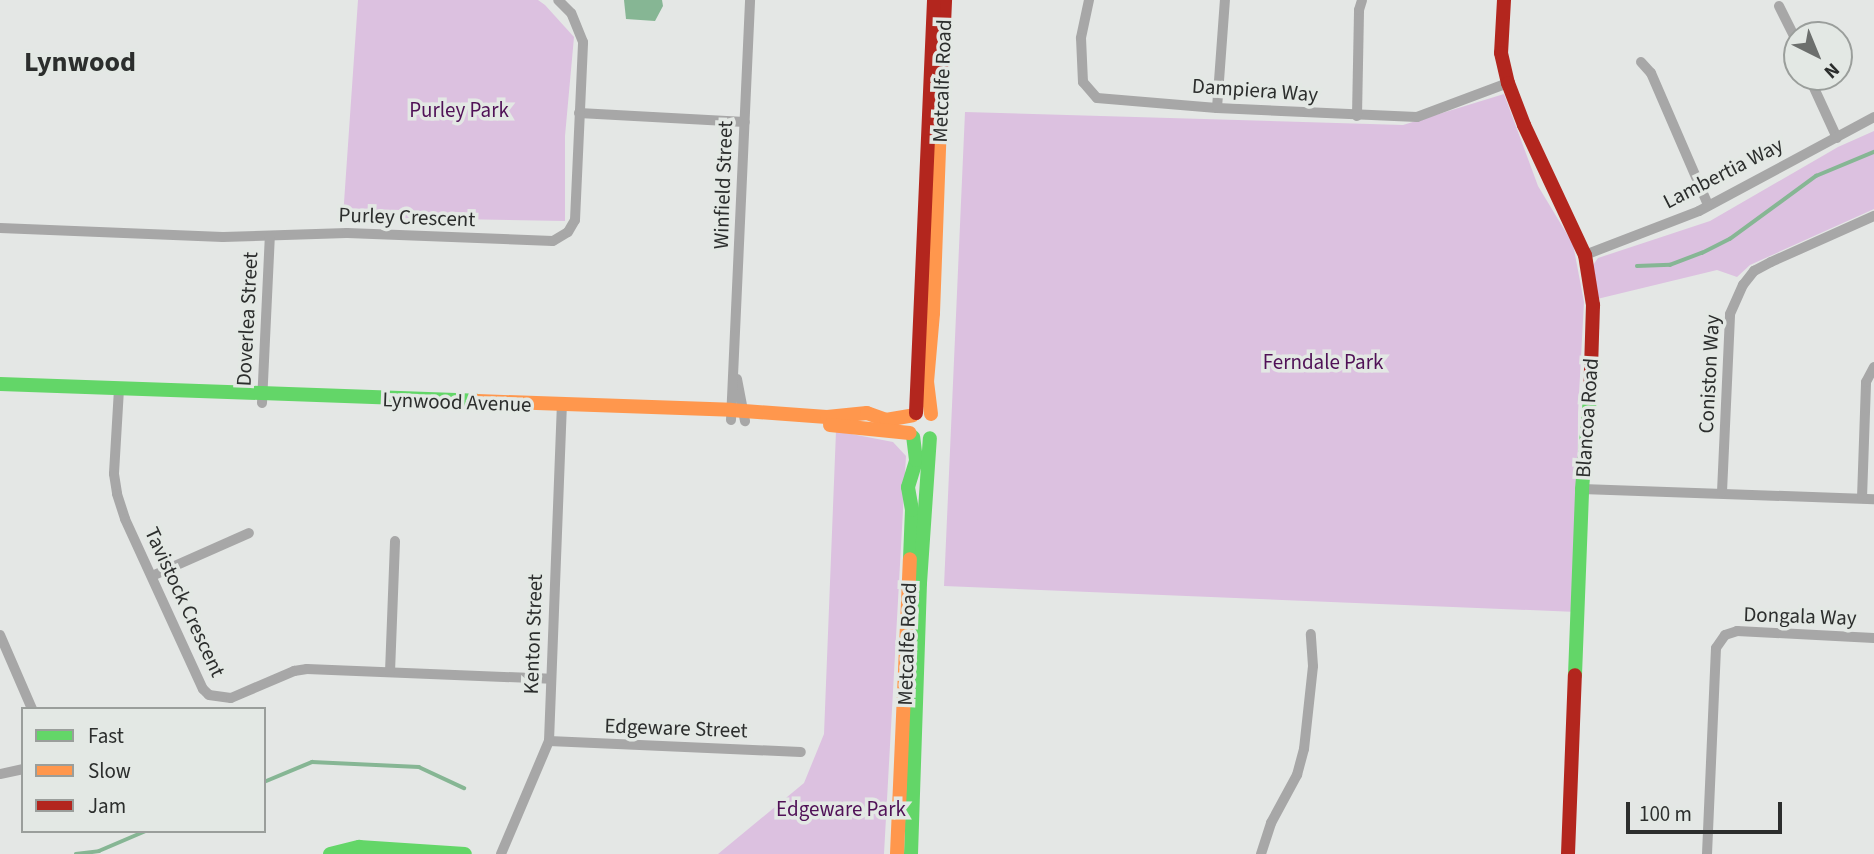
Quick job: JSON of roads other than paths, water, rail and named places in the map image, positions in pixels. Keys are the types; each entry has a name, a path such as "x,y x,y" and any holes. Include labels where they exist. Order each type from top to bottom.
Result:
{"street":[{"name":"Purley Crescent","path":"0,228 270,236 347,233 553,241 568,232 575,220 583,42 579,26 558,0"},
{"name":"Winfield Street","path":"738,416 735,372 750,0"},
{"name":"Metcalfe Road","path":"920,414 934,0"},
{"name":"Metcalfe Road","path":"911,854 908,761 912,510 908,487 916,460 908,425 920,414 927,382 933,313 945,0"},
{"name":"Dampiera Way","path":"1089,0 1081,38 1083,82 1097,98 1217,108 1417,117 1508,83"},
{"path":"1217,108 1225,0"},
{"path":"1357,116 1359,10 1362,0"},
{"name":"Blancoa Road","path":"1504,0 1501,53 1508,83 1524,125 1585,255 1593,304 1590,394 1582,489 1568,854"},
{"path":"1779,6 1786,21"},
{"path":"1640,62 1651,73 1708,205"},
{"path":"1815,91 1837,138"},
{"path":"579,113 745,122"},
{"name":"Lambertia Way","path":"1585,255 1708,205 1874,117"},
{"name":"Coniston Way","path":"1723,492 1730,314 1742,285 1754,271 1771,262 1874,216"},
{"name":"Doverlea Street","path":"262,399 270,236"},
{"path":"1862,498 1866,382 1874,367"},
{"name":"Lynwood Avenue","path":"0,384 119,393 562,411 827,417 867,413 886,419 920,414"},
{"name":"Lynwood Avenue","path":"0,393 119,393"},
{"name":"Tavistock Crescent","path":"119,393 114,474 117,494 203,689 209,695 231,698 307,668 551,679"},
{"name":"Kenton Street","path":"501,854 549,741 562,411"},
{"name":"Metcalfe Road","path":"897,854 908,761 926,464 930,438 936,426 920,414"},
{"name":"Lynwood Avenue","path":"738,416 867,426 911,435"},
{"path":"911,435 921,440 930,438"},
{"path":"1582,489 1874,499"},
{"path":"152,576 249,533"},
{"path":"390,672 395,541"},
{"name":"Dongala Way","path":"1707,854 1716,648 1725,635 1737,631 1874,638"},
{"path":"1261,854 1271,823 1297,775 1304,749 1313,666 1311,634"},
{"path":"0,635 31,707"},
{"name":"Edgeware Street","path":"549,741 801,752"},
{"path":"0,774 21,769"},
{"path":"330,854 359,847 465,854"}],"waterway":[{"path":"1637,266 1670,265 1702,253 1730,239 1816,176 1874,152"},
{"path":"266,781 312,762 419,767 464,788"},
{"path":"76,854 99,851 141,833"}],"district":[{"name":"Lynwood","path":"80,62"}],"park label":[{"name":"Purley Park","path":"459,110"},
{"name":"Ferndale Park","path":"1323,362"},
{"name":"Edgeware Park","path":"841,809"}]}
